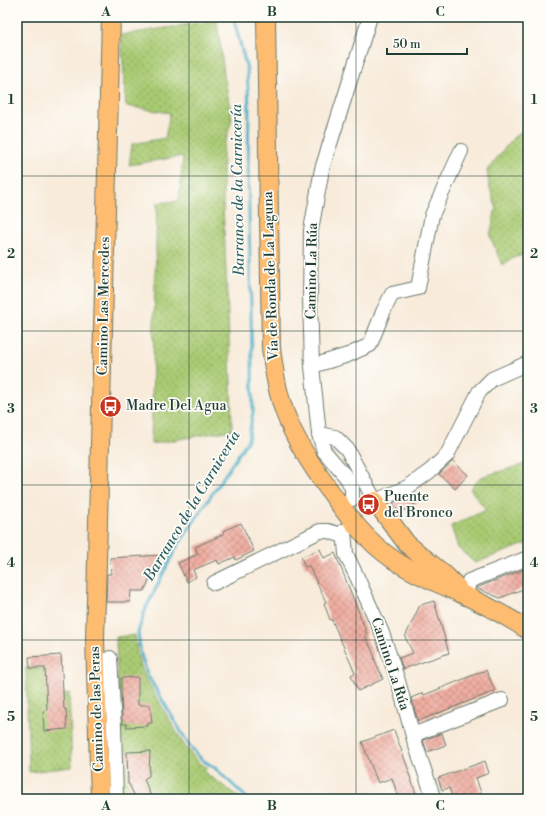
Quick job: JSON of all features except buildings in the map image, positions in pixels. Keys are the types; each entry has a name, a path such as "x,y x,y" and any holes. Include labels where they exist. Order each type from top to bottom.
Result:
{"main road":[{"name":"Camino Las Mercedes","path":"96,620 110,17"},
{"name":"Vía de Ronda de La Laguna","path":"266,17 271,348 275,379 284,412 306,458 346,514 369,540 394,560 426,578 466,596 528,630"},
{"path":"375,501 407,544 447,577 466,596"},
{"name":"Camino de las Peras","path":"96,620 100,799"}],"street":[{"name":"Camino La Rúa","path":"352,499 352,488 348,478 324,451 319,434 312,366 310,299 311,230 322,169 370,17"},
{"path":"312,366 348,355 370,345 392,294 418,288 432,215 461,151"},
{"path":"319,434 335,437 347,449 375,501 408,487 430,471 447,455 479,392 492,379 528,363"},
{"name":"Camino La Rúa","path":"214,583 320,531 344,534 346,554 382,633 434,799"},
{"path":"466,596 469,581 528,558"},
{"path":"110,658 116,799"},
{"path":"413,735 502,700"}],"green space":[{"path":"217,20 232,119 223,150 223,204 232,430 151,444 157,203 179,201 183,156 129,165 132,144 165,138 170,113 126,106 121,35"},
{"path":"528,127 528,254 515,257 502,265 490,236 496,207 489,185 487,170 514,137"},
{"path":"528,463 528,543 475,563 458,548 451,526 486,510 470,489 481,477"},
{"path":"135,635 138,658 145,677 184,745 200,764 207,767 204,772 242,799 121,799 116,637"},
{"path":"26,668 45,668 63,694 69,693 72,767 29,772"}],"waterway":[{"name":"Barranco de la Carnicería","path":"233,17 247,69 249,107 248,163 253,412 248,440 175,550 146,608 138,632 141,655 148,676 189,745 201,759 215,768 248,799"}],"place":[{"name":"Madre Del Agua","path":"110,406"},
{"name":"Puente del Bronco","path":"368,505"}]}
